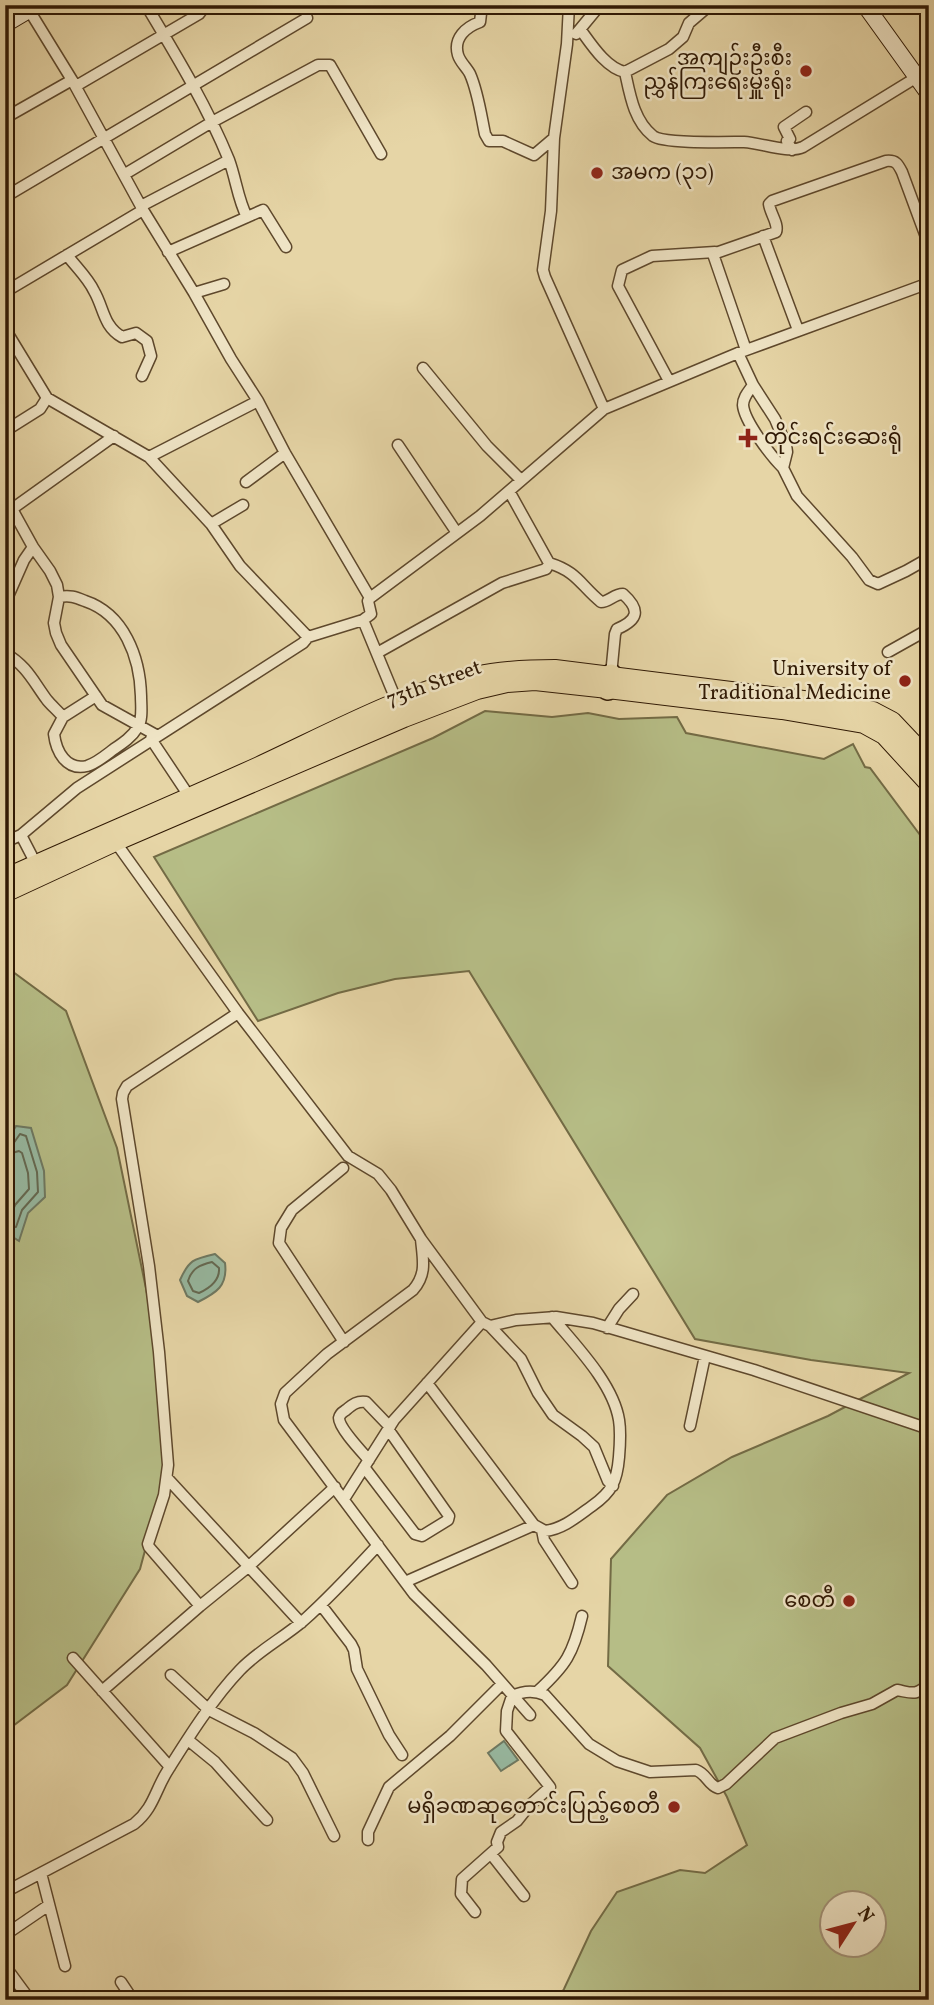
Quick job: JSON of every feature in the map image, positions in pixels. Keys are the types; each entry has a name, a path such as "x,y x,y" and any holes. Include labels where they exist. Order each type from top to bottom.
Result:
{"main road":[{"name":"73th Street","path":"5,878 112,837 473,677 524,669 555,669 609,682 864,724 884,735 929,784"},
{"name":"73th Street","path":"609,682 852,706 873,711 892,721 929,761"},
{"name":"73th Street","path":"5,893 189,796 400,710"}],"street":[{"path":"146,5 212,122 229,160 247,217"},
{"path":"5,118 164,34 199,14 206,5"},
{"path":"482,5 480,22 470,26 461,35 458,56 470,74 485,134 489,141 503,141 534,155 554,138"},
{"path":"493,5 501,5"},
{"path":"569,5 567,44 554,138 551,211 543,264 545,277 604,409"},
{"path":"567,44 600,5"},
{"path":"580,29 617,71 625,72 677,43 689,23 710,5"},
{"path":"865,5 929,94"},
{"path":"5,24 33,8 142,208 258,401 285,453 370,598"},
{"path":"5,197 307,18"},
{"path":"125,174 212,122 318,65 325,64 330,65 381,154"},
{"path":"625,72 641,125 659,140 757,143 792,150 803,147 917,77"},
{"path":"792,150 784,127 806,112"},
{"path":"5,292 142,208 229,160"},
{"path":"669,381 618,286 622,271 652,256 715,252 777,231 769,208 772,201 892,160 898,163 902,172 929,245"},
{"path":"168,252 263,210 286,247"},
{"path":"763,236 799,330"},
{"path":"715,252 714,257 753,385 775,419 786,445 783,468"},
{"path":"68,255 93,288 102,315 115,333 122,337 136,333 147,341 151,356 142,376"},
{"path":"5,842 21,835 76,788 303,643 308,637 363,620 371,614 368,601 370,598 509,491 604,409 742,351 929,283"},
{"path":"194,293 224,284"},
{"path":"5,329 47,398 149,457 211,524 240,566 308,637"},
{"path":"423,368 487,446 521,480"},
{"path":"753,385 743,402 744,410 764,447 783,468 797,496 872,582 881,583 929,558"},
{"path":"5,431 40,409 47,398"},
{"path":"149,457 258,401"},
{"path":"114,436 9,512 57,585 59,597 55,616 56,633 61,645 102,705 139,725 154,737 189,796"},
{"path":"398,445 457,533"},
{"path":"246,482 285,453"},
{"path":"509,491 549,563 564,568 577,577 601,602 619,594 630,602 635,614 634,620 617,629 609,682"},
{"path":"211,524 243,505"},
{"path":"5,603 24,560 33,547"},
{"path":"377,653 502,583 546,569 549,563"},
{"path":"59,597 71,595 106,610 127,638 138,665 141,710 139,725 127,740 101,759 89,766 76,767 58,751 54,734 63,718 96,696"},
{"path":"363,620 400,710"},
{"path":"888,652 929,629"},
{"path":"5,653 28,671 63,718"},
{"path":"21,835 36,864"},
{"path":"112,837 238,1013 348,1156 378,1174 421,1238 486,1324 521,1359 553,1415 594,1447 613,1486"},
{"path":"200,1606 148,1544 164,1495 168,1465 158,1339 123,1093 127,1086 238,1013"},
{"path":"343,1168 292,1210 281,1228 279,1244 344,1342"},
{"path":"421,1238 421,1281 327,1354 285,1393 281,1404 284,1420 414,1594 462,1640 530,1715"},
{"path":"607,1328 633,1294"},
{"path":"405,1582 538,1528 549,1531 564,1525 601,1499 613,1486 618,1471 621,1434 617,1412 601,1379 552,1317"},
{"path":"344,1499 389,1428 427,1384 486,1324 527,1319 552,1317 607,1328 754,1370 929,1429"},
{"path":"691,1426 705,1356"},
{"path":"427,1384 538,1528 572,1583"},
{"path":"358,1402 366,1402 389,1428 449,1516 448,1520 422,1536 412,1531 367,1464 341,1422 341,1413 358,1402"},
{"path":"167,1478 301,1623"},
{"path":"102,1691 248,1567 335,1487"},
{"path":"5,1892 134,1824 144,1816 170,1767 240,1670 321,1605 378,1545"},
{"path":"321,1605 355,1650 356,1669 402,1755"},
{"path":"538,1691 559,1671 570,1653 582,1616"},
{"path":"74,1658 170,1767"},
{"path":"171,1675 209,1710 254,1733 292,1758 303,1773 334,1836"},
{"path":"368,1840 368,1832 389,1787 450,1736 502,1684"},
{"path":"474,1912 461,1894 462,1879 498,1847 501,1832 521,1817 550,1787 506,1731 507,1711 512,1696 538,1691 545,1695 589,1744 625,1764 650,1772 696,1770 702,1772 713,1787 718,1788 726,1784 775,1738 872,1704 897,1690 911,1694 921,1691 929,1684"},
{"path":"188,1740 215,1762 267,1819"},
{"path":"491,1854 524,1896"},
{"path":"41,1873 65,1966"},
{"path":"5,1934 49,1905"},
{"path":"5,1966 30,2000"},
{"path":"121,1982 133,2000"}],"shaded area":[{"path":"485,711 552,717 588,713 619,719 677,717 686,733 824,759 853,744 865,767 870,768 929,847 929,2000 557,2000 591,1931 617,1892 680,1870 705,1873 747,1845 727,1797 700,1748 608,1666 611,1559 667,1495 732,1457 828,1416 909,1373 811,1360 695,1339 469,971 395,979 338,993 258,1021 154,857 433,738"},
{"path":"5,969 9,969 66,1011 117,1148 150,1308 168,1465 140,1569 67,1685 5,1732"}],"water":[{"path":"16,1126 31,1128 44,1171 45,1197 28,1213 19,1241 5,1232 5,1144"},
{"path":"215,1254 225,1263 225,1278 215,1292 198,1302 187,1296 180,1280 193,1261"},
{"path":"504,1741 518,1760 501,1771 488,1753"}],"place":[{"name":"အကျဉ်းဦးစီး ညွှန်ကြးရေးမှူးရုံး","path":"806,71"},
{"name":"အမက (၃၁)","path":"597,173"},
{"name":"တိုင်းရင်းဆေးရုံ","path":"748,438"},
{"name":"University of Traditional Medicine","path":"905,681"},
{"name":"စေတီ","path":"849,1601"},
{"name":"မရှိခဏဆုတောင်းပြည့်စေတီ","path":"674,1807"}]}
